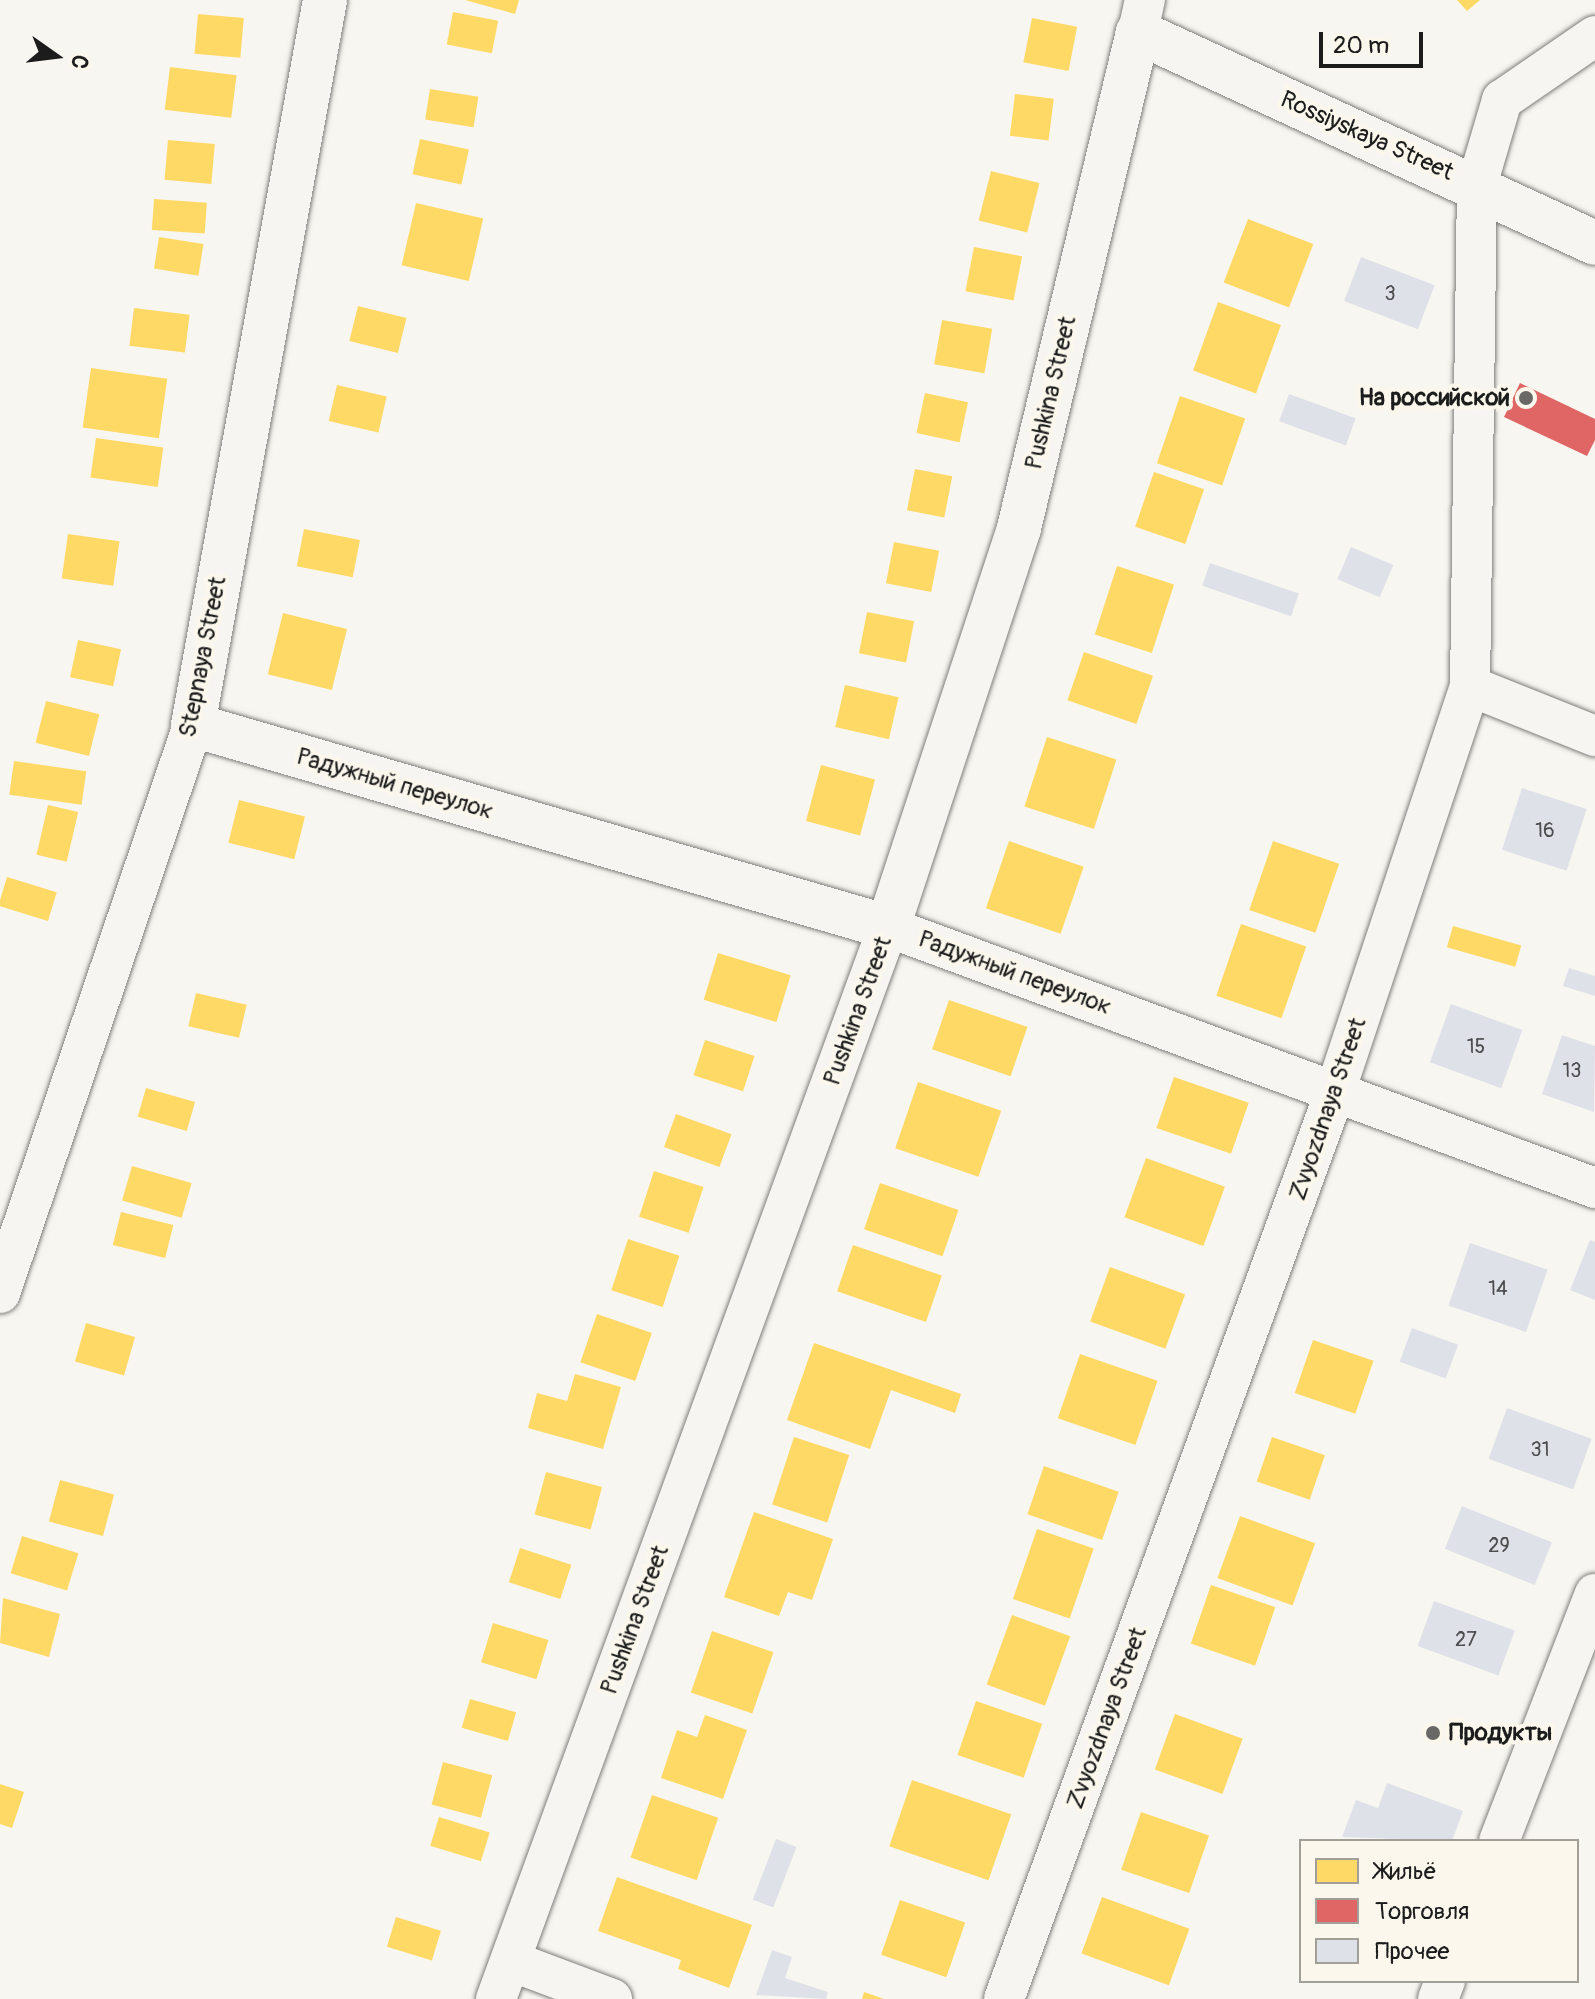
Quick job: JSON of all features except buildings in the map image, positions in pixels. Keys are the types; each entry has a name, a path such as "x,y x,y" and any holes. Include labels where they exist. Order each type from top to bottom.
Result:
{"street":[{"name":"Stepnaya Street","path":"0,1293 193,725 325,0"},
{"name":"Rossiyskaya Street","path":"1141,16 1595,243"},
{"name":"Pushkina Street","path":"496,1999 888,927 1019,528 1141,16"},
{"name":"Zvyozdnaya Street","path":"1004,1999 1335,1092 1470,686 1477,185 1502,100 1595,36"},
{"path":"1470,686 1595,736"},
{"name":"Радужный переулок","path":"193,725 888,927 1595,1188"},
{"path":"1500,1839 1593,1606"},
{"path":"511,1961 612,1999"}],"place":[{"name":"На российской","path":"1526,398"},
{"name":"Продукты","path":"1433,1733"}]}
